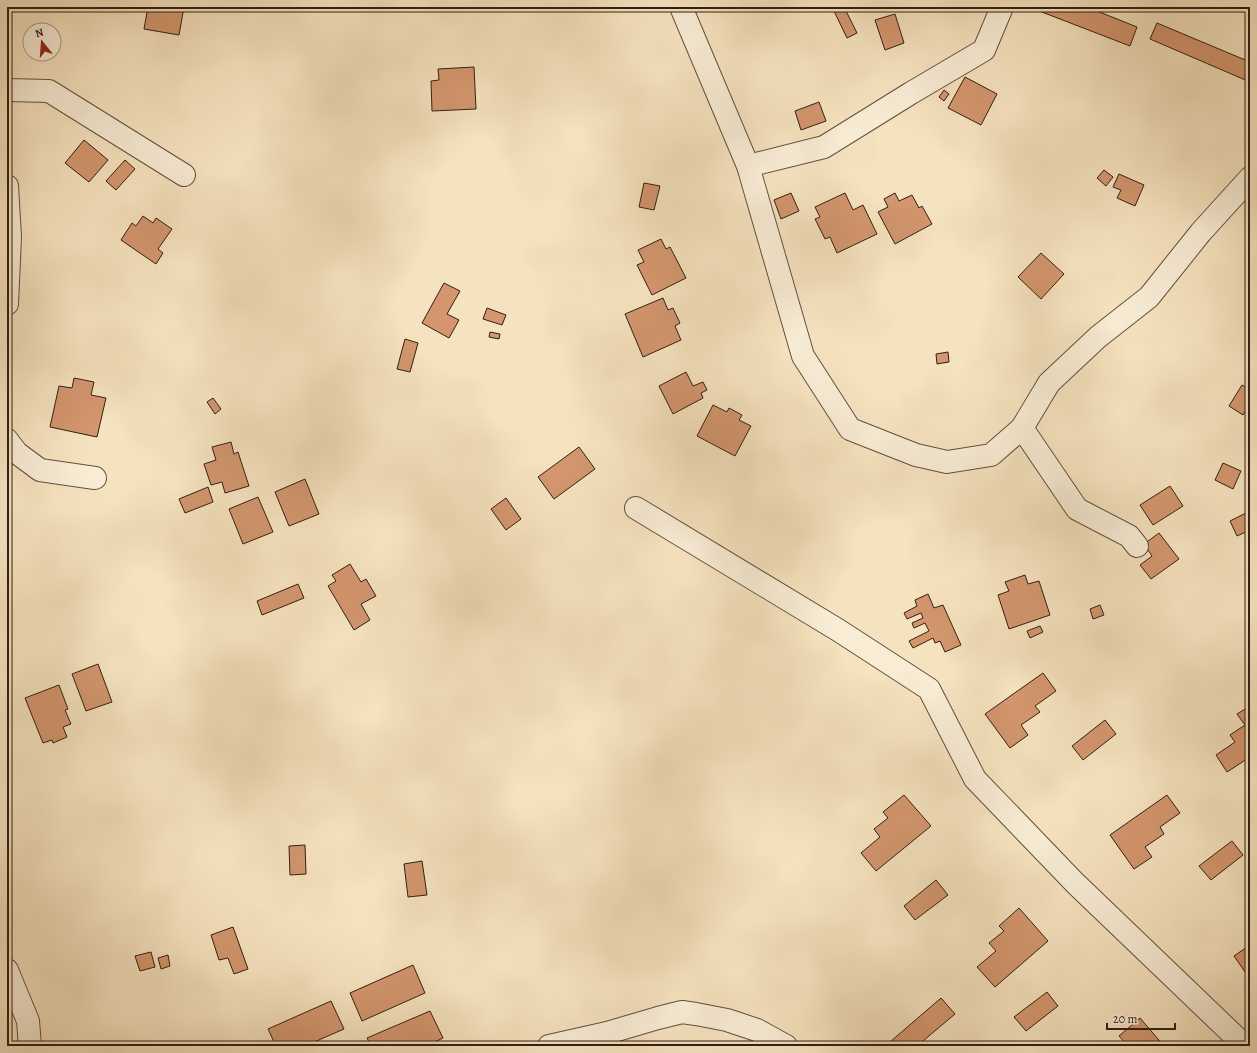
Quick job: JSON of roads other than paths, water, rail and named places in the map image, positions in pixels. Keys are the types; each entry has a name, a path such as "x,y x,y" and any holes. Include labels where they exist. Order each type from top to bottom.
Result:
{"street":[{"path":"681,7 748,166 804,356 850,429 916,455 947,462 991,455 1022,428 1049,383 1098,338 1149,297 1201,232 1250,178"},
{"path":"748,166 824,148 911,93 984,50 1002,7"},
{"path":"7,90 49,91 184,175"},
{"path":"7,186 10,237 7,304"},
{"path":"1022,428 1077,510 1129,536 1137,546"},
{"path":"7,440 17,454 40,470 95,478"},
{"path":"636,508 838,630 929,689 975,779 1075,883 1245,1046"},
{"path":"7,970 28,1021 30,1046"},
{"path":"549,1046 607,1033 682,1012 727,1020 757,1030 786,1046"}]}
